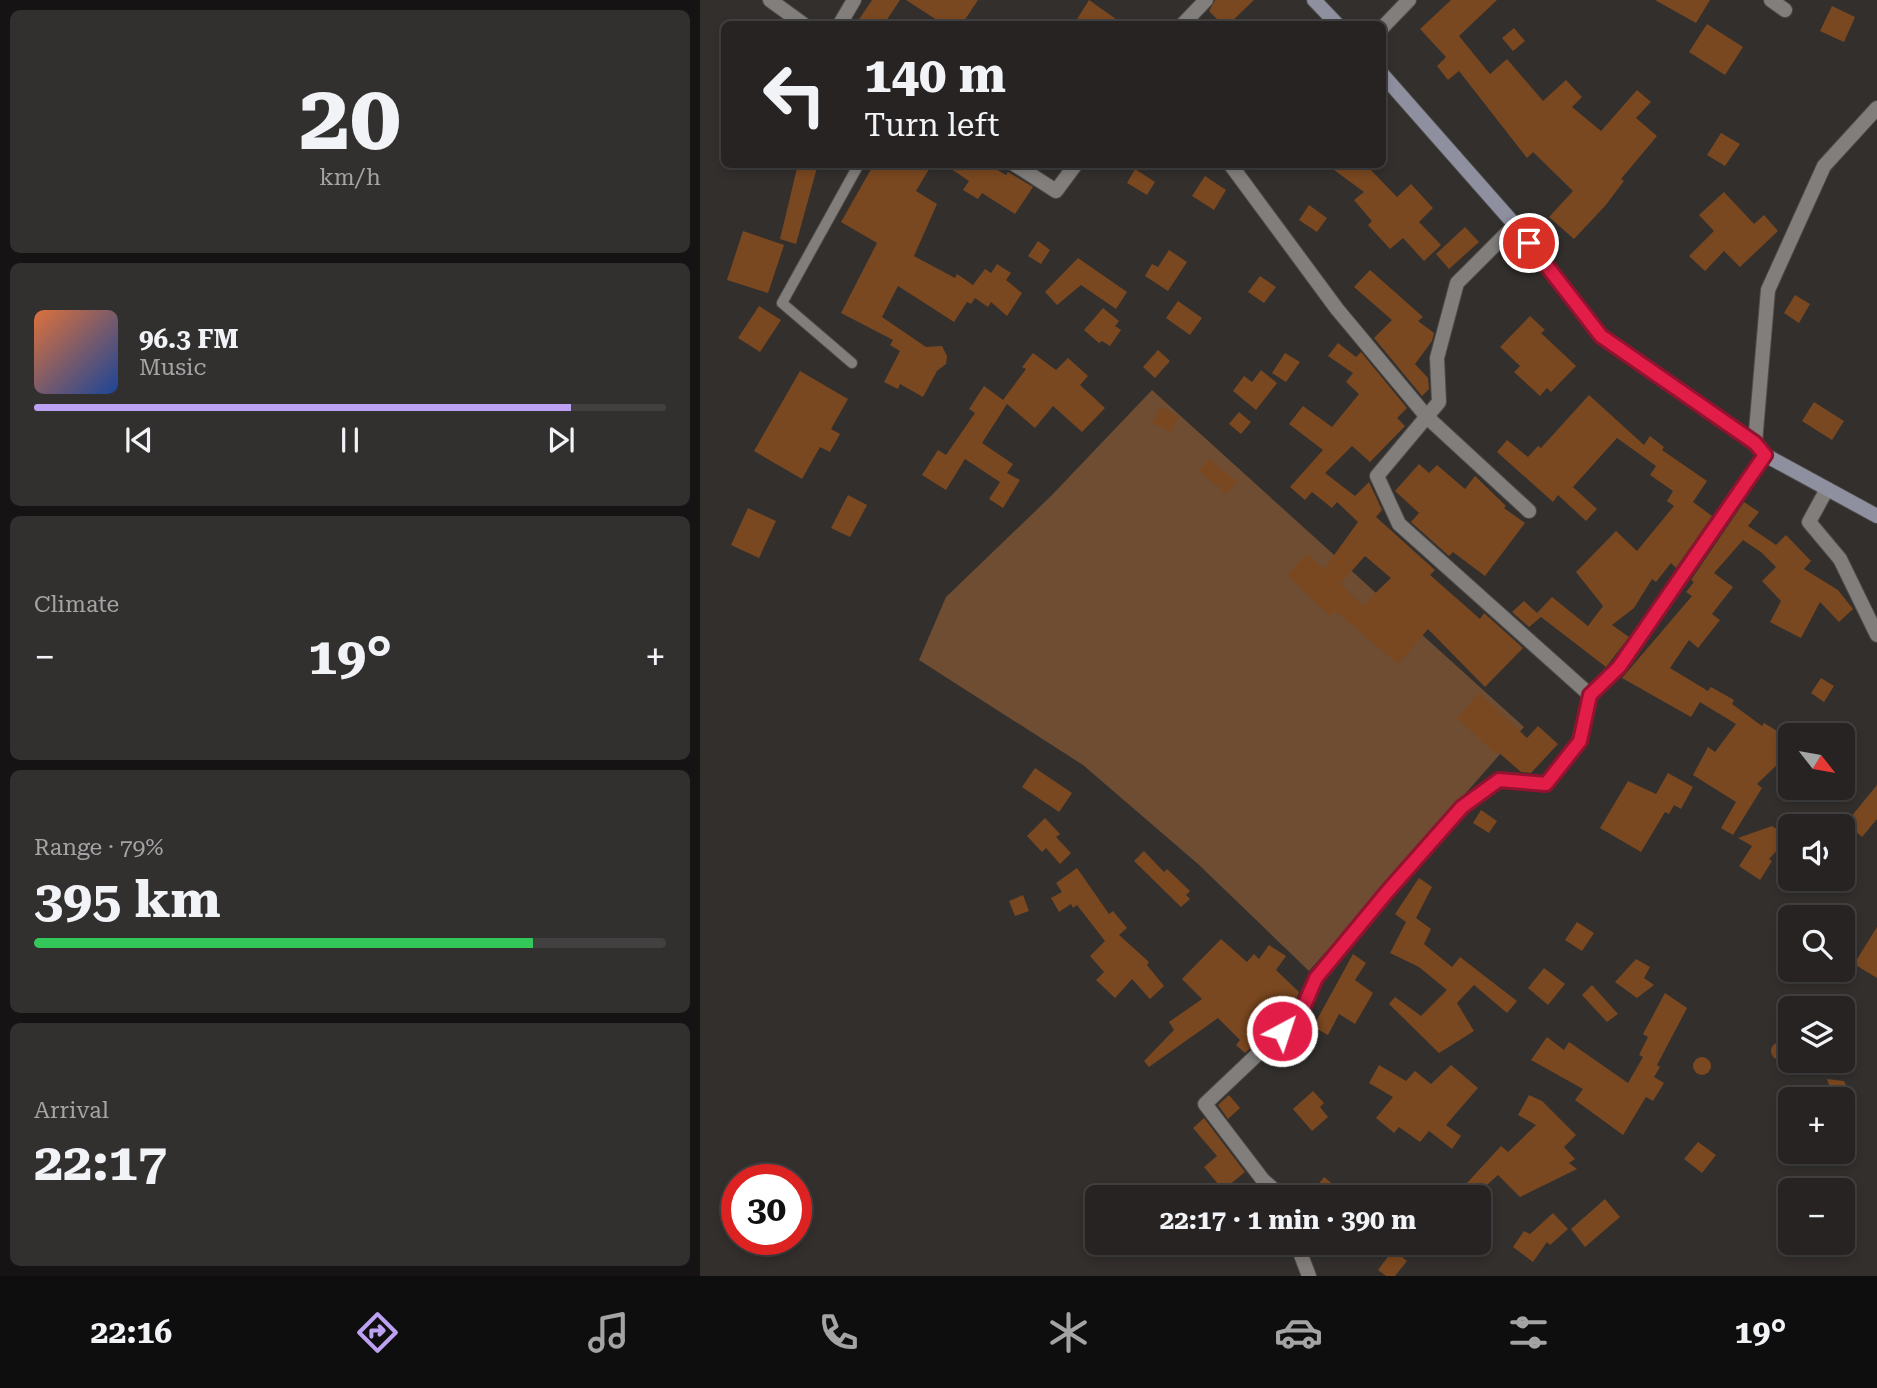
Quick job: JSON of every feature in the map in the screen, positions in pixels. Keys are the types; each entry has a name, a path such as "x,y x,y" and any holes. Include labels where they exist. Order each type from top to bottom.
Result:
{"street":[{"path":"769,0 799,21"},
{"path":"842,21 854,0"},
{"path":"1186,21 1206,0"},
{"path":"1314,0 1333,21"},
{"path":"1386,24 1409,0"},
{"path":"1770,0 1785,10"},
{"path":"1386,79 1515,225 1601,336 1755,443 1765,455 1877,516"},
{"path":"1755,443 1768,290 1824,166 1877,108"},
{"path":"1020,168 1056,191 1073,168"},
{"path":"1233,168 1336,309 1427,417 1529,510"},
{"path":"1515,225 1457,283 1437,358 1439,402 1377,476 1399,524 1590,695"},
{"path":"1269,1185 1205,1104 1301,1013 1316,978 1462,807 1499,780 1546,784 1580,741 1590,695 1619,667 1765,455"},
{"path":"1827,489 1809,522 1840,559 1877,635"},
{"path":"1301,1255 1309,1276"}],"lane":[{"path":"852,363 782,303 857,168"}],"shaded area":[{"path":"1152,390 1524,727 1309,971 1198,864 1083,765 919,660 946,597 1051,496"}],"building":[{"path":"872,0 900,0 886,21 858,21"},
{"path":"906,0 978,0 964,21 938,21"},
{"path":"1089,0 1119,21 1076,21"},
{"path":"1215,0 1254,0 1232,21 1219,21 1209,11"},
{"path":"1451,0 1497,0 1459,36 1490,74 1507,59 1543,101 1566,80 1582,97 1572,107 1601,131 1637,90 1651,102 1636,118 1657,136 1621,179 1624,181 1605,206 1574,239 1549,217 1573,191 1533,152 1527,158 1459,71 1448,80 1437,66 1446,57 1420,29"},
{"path":"1655,0 1710,0 1696,23"},
{"path":"1832,6 1855,17 1844,42 1820,31"},
{"path":"1707,24 1743,47 1725,75 1689,52"},
{"path":"1514,28 1525,41 1513,51 1502,38"},
{"path":"1721,133 1740,144 1725,166 1707,155"},
{"path":"797,168 817,168 796,244 780,239"},
{"path":"872,168 930,168 916,191 937,204 914,256 955,278 957,274 973,285 985,269 991,273 997,264 1011,273 1006,280 1022,293 1007,316 991,302 988,307 975,298 971,304 967,302 954,322 898,286 882,317 926,347 942,346 947,356 946,364 937,371 923,397 900,384 898,389 884,382 900,351 890,345 893,340 841,313 877,243 841,222"},
{"path":"950,168 994,168 1006,175 1008,172 1033,187 1015,214 982,193 978,199 963,190 969,181"},
{"path":"1331,168 1369,168 1397,197 1411,184 1433,208 1419,222 1441,245 1424,261 1403,238 1390,249 1368,225 1372,221 1354,200 1364,192"},
{"path":"1135,169 1155,182 1147,195 1127,183"},
{"path":"1205,176 1226,190 1214,210 1192,196"},
{"path":"1724,192 1754,224 1764,215 1778,231 1740,267 1724,251 1705,271 1689,256 1714,231 1699,215"},
{"path":"1309,205 1327,218 1317,232 1299,220"},
{"path":"1465,227 1479,242 1449,269 1436,254"},
{"path":"743,231 784,245 768,293 727,280"},
{"path":"1038,241 1050,250 1041,264 1028,256"},
{"path":"1169,250 1187,262 1168,291 1145,276 1152,264 1158,267"},
{"path":"1078,258 1127,292 1116,309 1081,285 1057,305 1045,292"},
{"path":"1370,270 1423,317 1418,321 1434,333 1432,341 1415,364 1428,378 1429,389 1422,396 1374,338 1392,320 1354,287"},
{"path":"1260,276 1276,287 1264,303 1248,292"},
{"path":"1795,295 1810,304 1799,323 1784,313"},
{"path":"1178,301 1202,318 1190,335 1166,318"},
{"path":"759,306 781,320 760,352 738,338"},
{"path":"1103,308 1119,321 1115,326 1121,330 1110,346 1102,341 1099,343 1084,330"},
{"path":"1530,316 1545,330 1541,333 1576,366 1551,392 1547,388 1540,396 1514,372 1520,366 1500,347"},
{"path":"1338,343 1356,357 1361,352 1407,408 1397,418 1405,426 1370,462 1352,446 1325,473 1355,496 1369,482 1382,510 1376,517 1435,570 1430,575 1480,619 1484,613 1523,648 1485,687 1428,629 1398,664 1335,611 1330,616 1287,575 1307,554 1324,569 1358,522 1337,502 1332,508 1312,492 1305,500 1290,487 1323,450 1289,424 1303,406 1332,427 1359,394 1346,382 1353,373 1328,356","holes":["1365,556 1391,578 1363,605 1340,584"]},
{"path":"1158,350 1170,361 1155,378 1143,367"},
{"path":"1033,353 1056,370 1068,358 1088,376 1080,385 1105,408 1082,432 1053,406 1035,428 1007,404 982,443 1013,464 1007,473 1020,480 1003,508 989,499 1000,482 965,459 946,490 922,475 938,450 946,455 975,413 969,409 984,386 1003,400 1026,369 1022,367"},
{"path":"1285,353 1300,362 1286,382 1272,373"},
{"path":"1261,370 1277,383 1256,410 1233,391 1244,376 1252,382"},
{"path":"800,371 848,399 831,429 840,434 830,452 820,447 802,479 754,451"},
{"path":"1589,395 1644,445 1650,436 1664,447 1662,450 1707,481 1693,502 1712,516 1676,568 1671,563 1656,582 1652,579 1634,608 1612,625 1629,637 1606,667 1541,617 1529,627 1512,612 1524,601 1537,613 1552,597 1588,626 1603,606 1576,572 1616,531 1637,551 1674,506 1667,501 1673,491 1650,475 1656,466 1617,438 1573,487 1597,509 1586,521 1558,495 1553,502 1497,452 1507,440 1528,457 1538,446 1541,448"},
{"path":"1814,402 1844,421 1832,440 1802,421"},
{"path":"1161,407 1179,417 1171,433 1152,423"},
{"path":"1239,412 1251,422 1241,434 1229,424"},
{"path":"1209,459 1237,482 1227,494 1199,471"},
{"path":"1419,464 1429,473 1437,465 1465,489 1475,476 1506,506 1504,508 1525,523 1485,576 1453,552 1449,556 1411,522 1419,513 1395,491"},
{"path":"848,495 867,505 850,537 831,528"},
{"path":"1744,502 1759,512 1748,526 1776,545 1786,535 1811,561 1804,569 1838,590 1853,609 1839,622 1820,602 1801,638 1770,622 1781,601 1762,581 1776,567 1761,552 1743,540 1714,573 1733,587 1712,614 1720,620 1698,648 1689,640 1670,668 1708,691 1711,687 1734,700 1732,704 1762,726 1764,723 1778,732 1778,764 1757,784 1762,788 1733,835 1721,828 1736,802 1693,775 1708,747 1715,752 1736,724 1700,702 1691,717 1622,678 1692,596 1686,592 1694,582 1691,580"},
{"path":"748,508 776,521 759,558 731,545"},
{"path":"1821,678 1834,686 1824,702 1811,693"},
{"path":"1479,693 1527,738 1538,726 1558,744 1531,773 1521,772 1498,752 1496,754 1457,718"},
{"path":"1035,768 1072,793 1059,812 1022,787"},
{"path":"1668,773 1693,787 1681,809 1674,805 1669,814 1665,812 1641,852 1600,828 1628,781 1656,794"},
{"path":"1877,785 1877,819 1862,837 1855,831 1853,814"},
{"path":"1481,810 1497,821 1489,833 1473,823"},
{"path":"1045,818 1060,834 1056,837 1071,853 1060,864 1046,848 1042,852 1027,836"},
{"path":"1772,826 1778,830 1778,849 1769,859 1772,861 1760,880 1739,866 1752,846 1738,838"},
{"path":"1144,851 1164,872 1167,869 1190,891 1186,895 1190,899 1181,907 1134,861"},
{"path":"1077,868 1109,914 1113,911 1127,928 1119,935 1149,962 1147,965 1164,986 1150,999 1132,979 1115,998 1096,980 1104,972 1090,956 1105,941 1077,905 1073,908 1071,904 1059,912 1051,898 1062,892 1056,883"},
{"path":"1419,878 1432,887 1416,918 1431,929 1424,944 1452,967 1460,957 1517,1001 1507,1013 1474,985 1457,1003 1474,1031 1439,1053 1389,1004 1395,997 1421,1016 1447,990 1419,967 1390,953 1406,922 1395,914"},
{"path":"1023,895 1029,911 1015,916 1009,901"},
{"path":"1577,922 1594,933 1582,951 1565,940"},
{"path":"1877,927 1877,978 1855,962"},
{"path":"1221,939 1247,962 1254,954 1259,959 1269,945 1286,956 1276,970 1299,992 1293,1007 1245,1053 1236,1045 1240,1040 1218,1018 1149,1067 1144,1061 1174,1030 1169,1022 1202,999 1182,979"},
{"path":"1353,954 1366,963 1355,980 1373,993 1355,1024 1339,1014 1328,1035 1313,1027"},
{"path":"1636,959 1650,967 1644,978 1654,985 1637,998 1615,982"},
{"path":"1544,968 1565,984 1548,1005 1528,988"},
{"path":"1592,985 1618,1014 1607,1022 1582,995"},
{"path":"1665,993 1687,1008 1657,1065 1660,1067 1654,1077 1664,1083 1653,1101 1646,1097 1623,1135 1575,1100 1583,1089 1531,1060 1547,1037 1564,1050 1569,1042 1628,1083 1643,1057 1639,1055 1648,1037 1643,1034"},
{"path":"1776,1043 1778,1060 1773,1058 1771,1051"},
{"path":"1702,1057 1708,1060 1711,1066 1708,1072 1702,1075 1696,1072 1693,1066 1696,1060"},
{"path":"1379,1065 1406,1081 1415,1071 1431,1084 1451,1065 1478,1088 1446,1125 1461,1136 1452,1149 1429,1131 1420,1142 1399,1127 1394,1133 1376,1118 1393,1097 1369,1083"},
{"path":"1827,1079 1844,1081 1847,1087 1830,1087"},
{"path":"1313,1091 1324,1103 1320,1107 1328,1117 1312,1131 1293,1109"},
{"path":"1229,1095 1240,1108 1228,1119 1218,1105"},
{"path":"1529,1095 1542,1101 1576,1135 1564,1147 1575,1159 1569,1163 1577,1169 1520,1197 1498,1175 1487,1185 1469,1185 1467,1183 1501,1146 1508,1152 1536,1125 1518,1115"},
{"path":"1204,1118 1245,1172 1229,1185 1219,1185 1204,1167 1217,1156 1193,1128"},
{"path":"1698,1142 1716,1155 1702,1173 1684,1159"},
{"path":"1324,1177 1334,1185 1318,1185"},
{"path":"1605,1199 1620,1217 1585,1247 1571,1229"},
{"path":"1553,1213 1568,1229 1550,1245 1547,1242 1533,1262 1513,1247 1524,1231 1530,1234"},
{"path":"1389,1255 1399,1255 1407,1261 1395,1276 1386,1276 1378,1270"}],"route":[{"path":"1282,1031 1301,1013 1316,978 1462,807 1499,780 1546,784 1580,741 1590,695 1619,667 1765,455 1755,443 1601,336 1529,243"}]}
